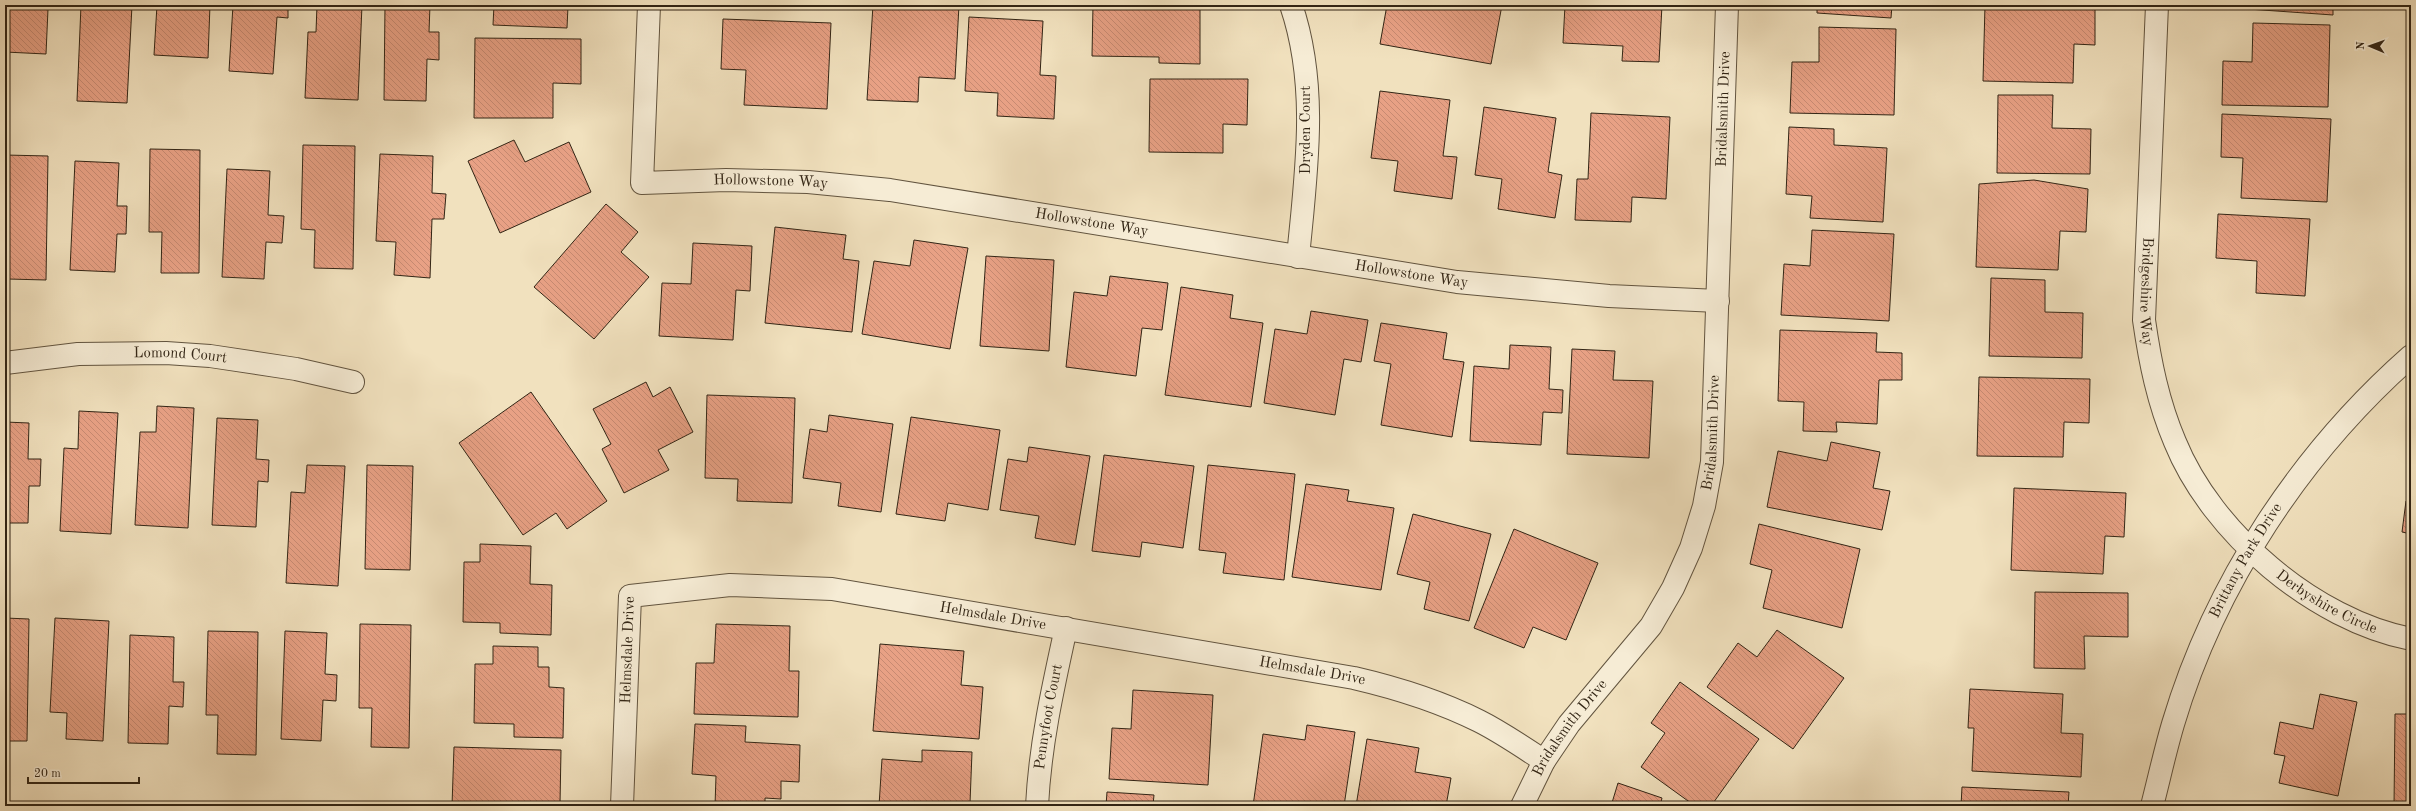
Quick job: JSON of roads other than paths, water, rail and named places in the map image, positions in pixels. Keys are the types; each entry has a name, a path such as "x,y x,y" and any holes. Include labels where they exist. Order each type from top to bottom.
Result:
{"street":[{"name":"Hollowstone Way","path":"649,5 642,183 726,180 808,182 890,190 1457,282 1533,291 1718,301"},
{"name":"Dryden Court","path":"1291,5 1305,60 1308,101 1309,147 1298,257"},
{"name":"Bridalsmith Drive","path":"1522,806 1544,761 1569,724 1651,626 1673,588 1691,548 1704,506 1712,462 1727,5"},
{"name":"Bridgeshire Way","path":"2157,5 2144,320 2150,362 2162,410 2175,444 2192,476 2220,516 2250,549"},
{"name":"Lomond Court","path":"5,363 78,354 181,354 210,356 296,368 353,382"},
{"name":"Brittany Park Drive","path":"2152,806 2173,723 2203,642 2250,549 2295,481 2322,447 2380,383 2411,356"},
{"name":"Derbyshire Circle","path":"2250,549 2292,584 2328,607 2367,625 2411,639"},
{"name":"Helmsdale Drive","path":"622,806 630,596 730,585 832,589 1354,678 1393,687 1438,702 1480,721 1544,761"},
{"name":"Pennyfoot Court","path":"1037,806 1038,772 1046,721 1066,628"}]}
